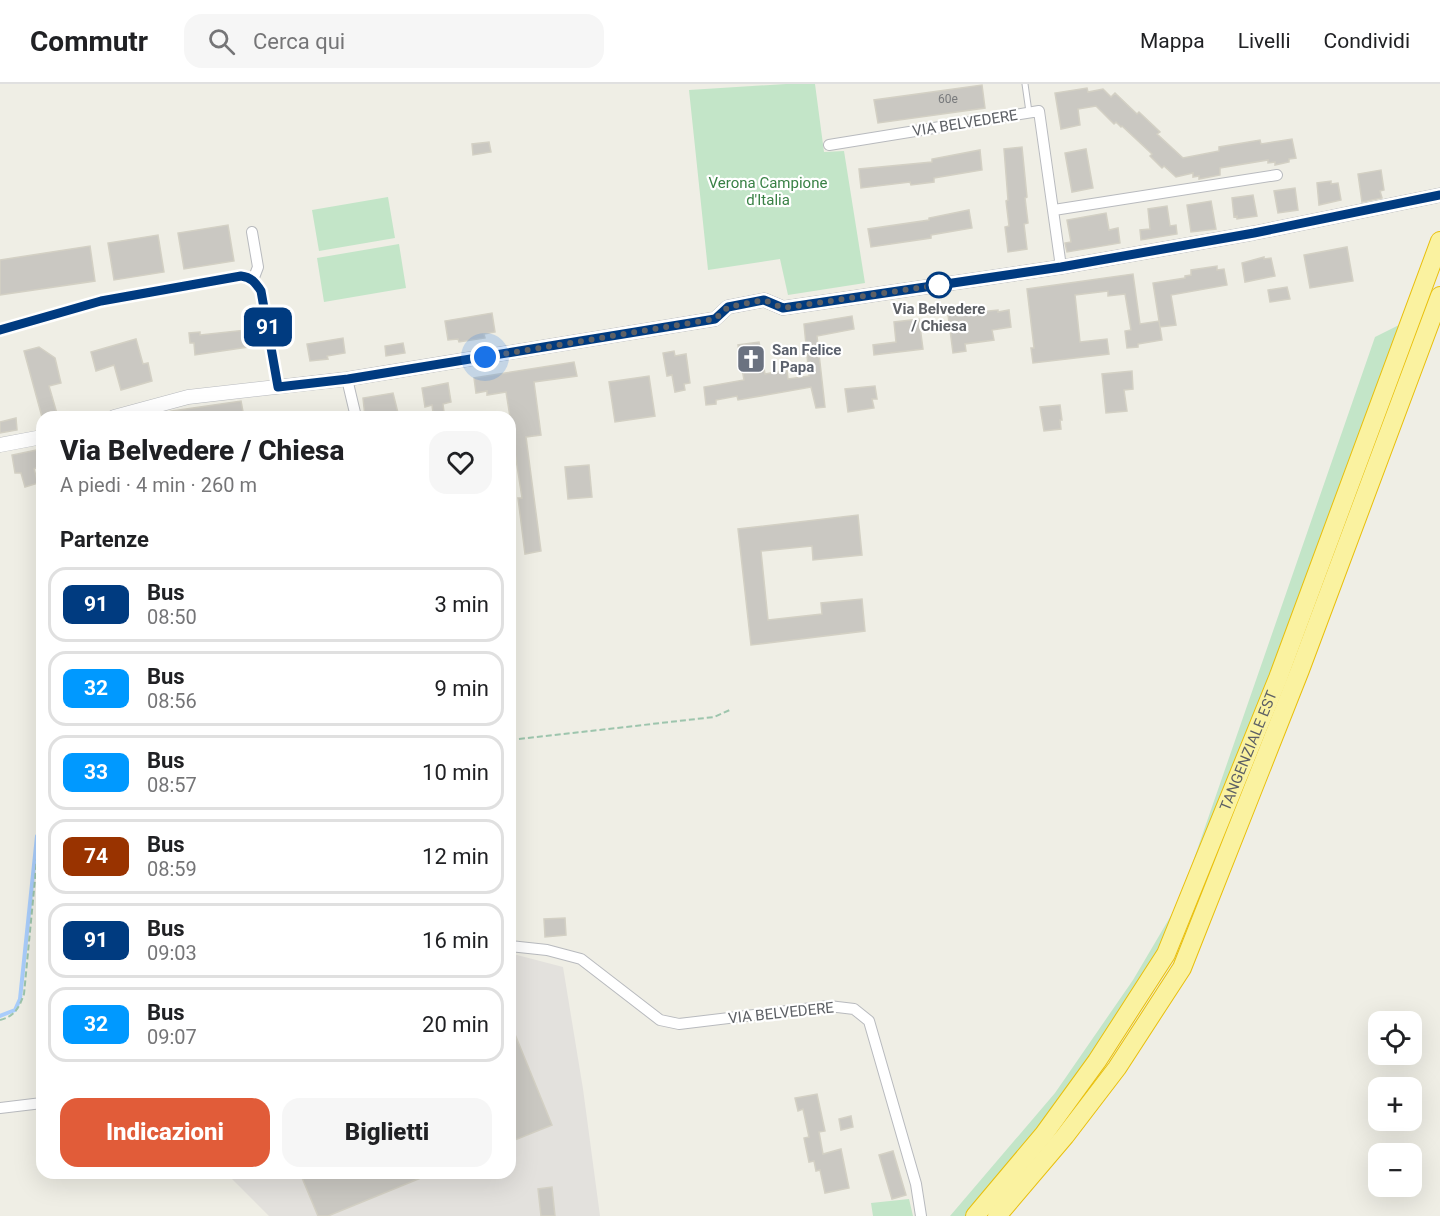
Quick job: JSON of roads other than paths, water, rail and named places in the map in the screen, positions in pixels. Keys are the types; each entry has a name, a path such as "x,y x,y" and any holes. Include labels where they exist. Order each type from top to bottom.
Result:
{"highway":[{"name":"TANGENZIALE EST","path":"975,1216 1071,1098 1166,954 1278,678 1440,241"},
{"name":"TANGENZIALE EST","path":"996,1216 1065,1136 1117,1068 1182,968 1304,659 1440,296"}],"street":[{"name":"VIA BELVEDERE","path":"829,145 1039,111 1061,267"},
{"path":"1054,210 1277,175"},
{"path":"136,411 188,397 348,379 715,319 728,307 764,300 783,308 1061,267 1254,233 1440,195"},
{"path":"252,232 258,267 253,280"},
{"path":"0,330 101,301 241,276 249,277 261,291 278,387"},
{"path":"348,379 355,411"},
{"path":"0,446 36,438"},
{"name":"VIA BELVEDERE","path":"516,947 547,950 581,959 660,1020 679,1024 829,1006 854,1009 868,1021 916,1184 921,1216"},
{"path":"0,1108 36,1104"}],"lane":[{"path":"1025,84 1029,112"}],"waterway":[{"path":"0,1016 15,1010 20,999 36,846"}],"place":[{"name":"Via Belvedere / Chiesa","path":"939,285"},
{"name":"San Felice I Papa","path":"751,359"}],"park label":[{"name":"Verona Campione d'Italia","path":"768,192"}]}
